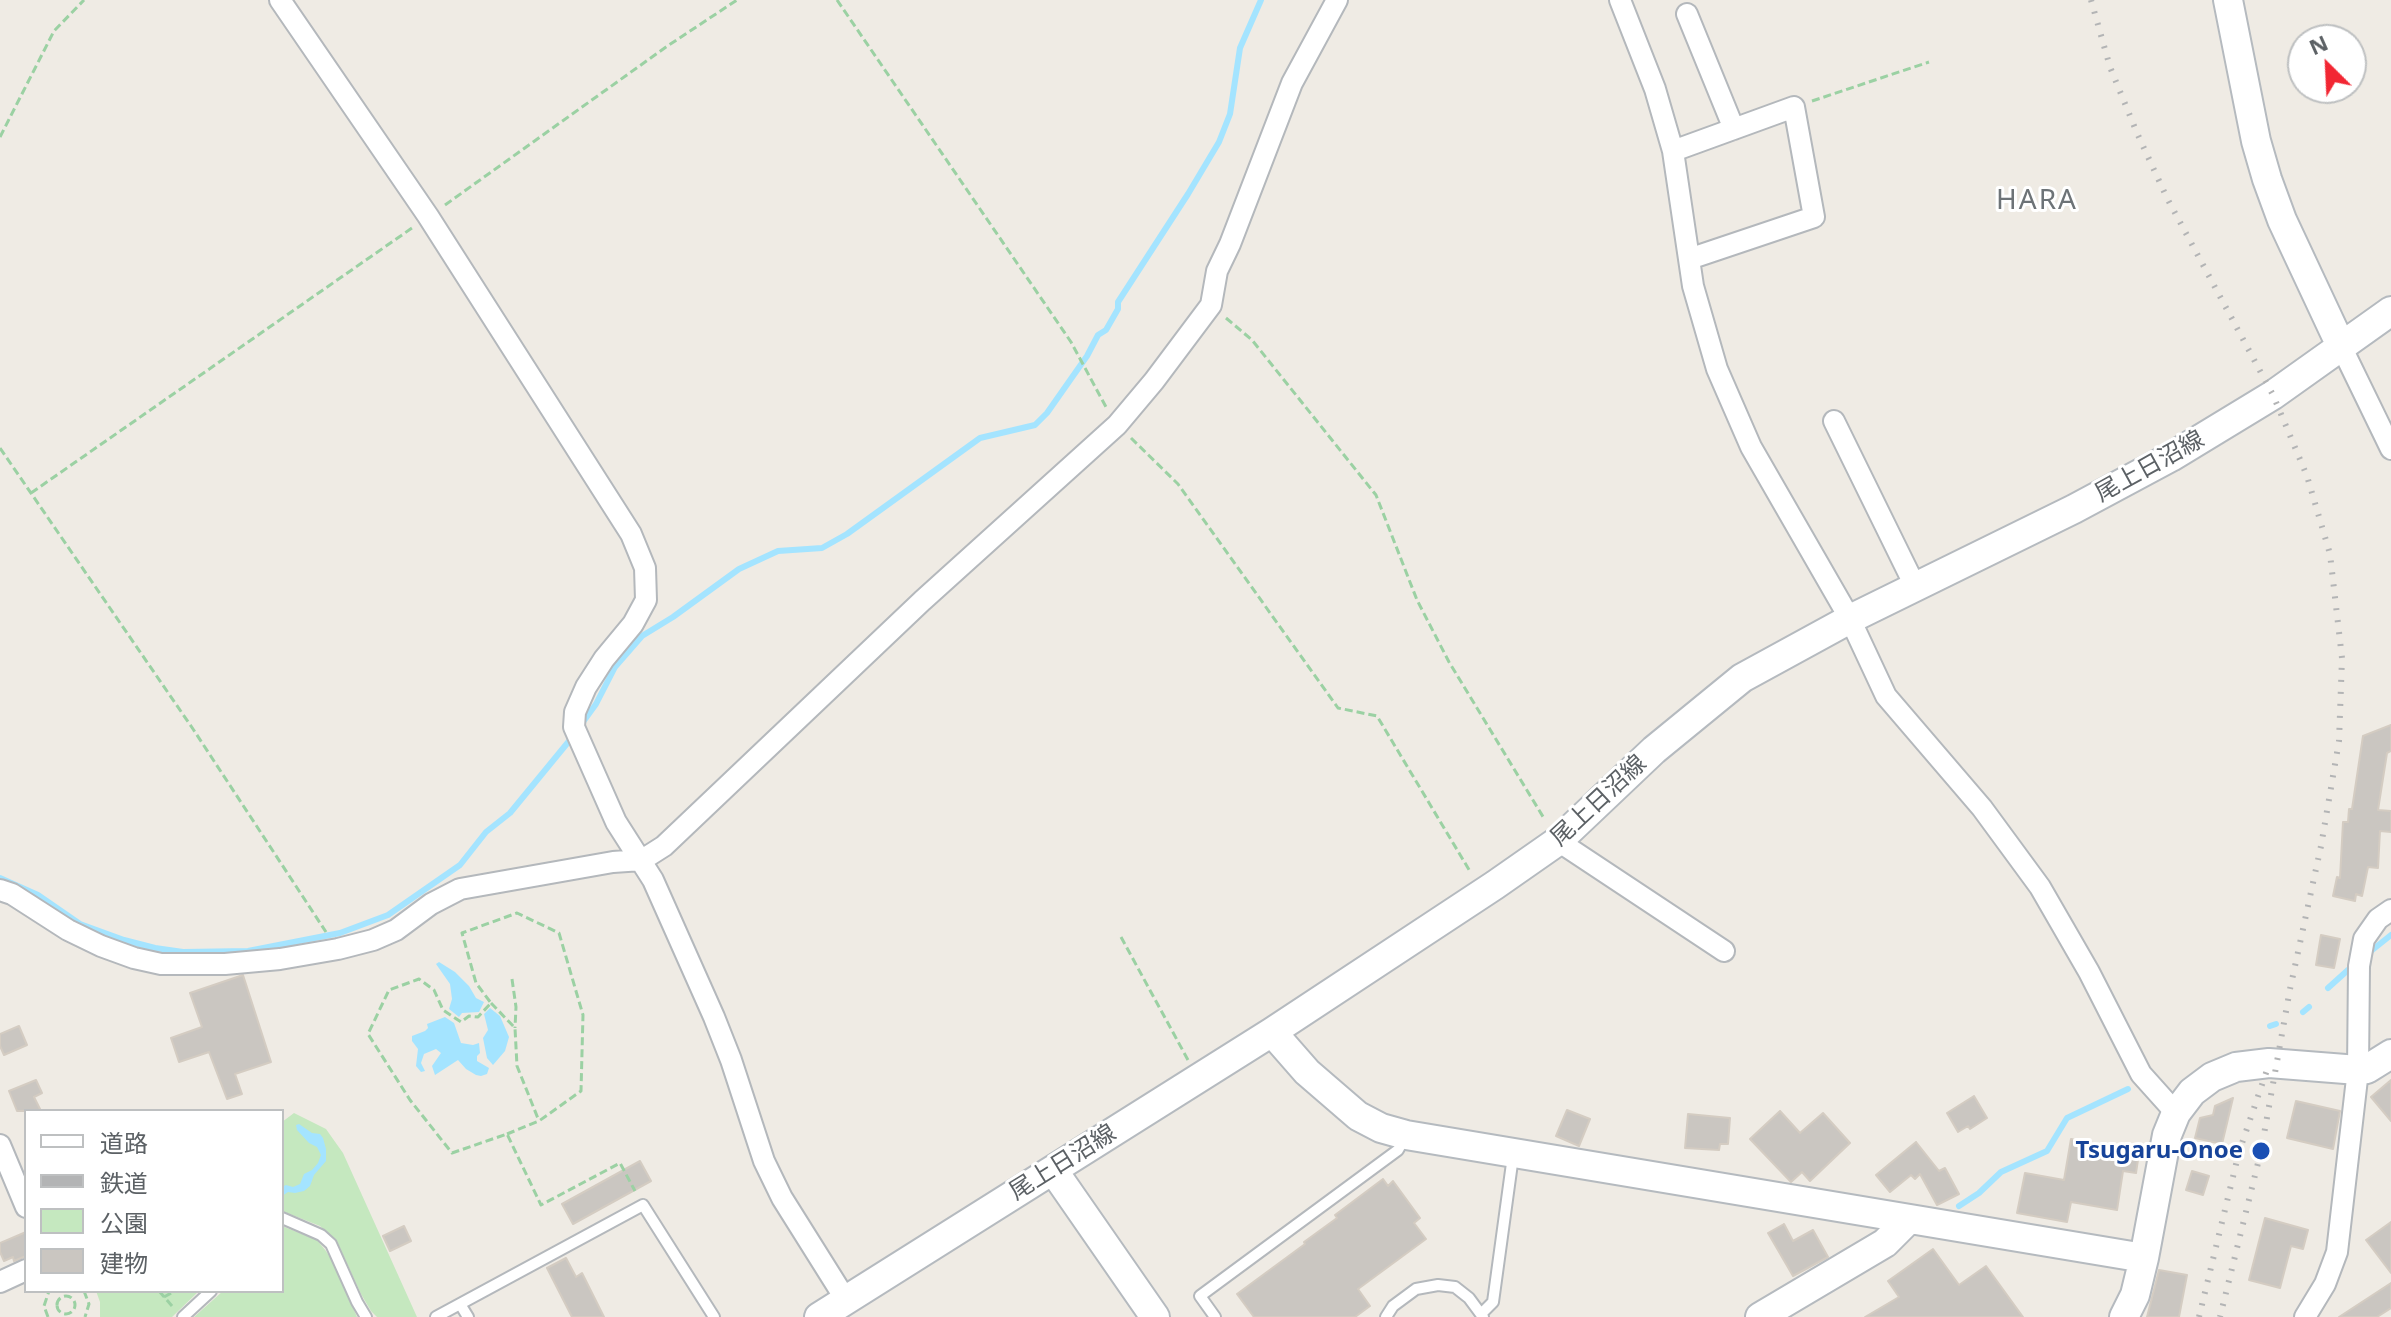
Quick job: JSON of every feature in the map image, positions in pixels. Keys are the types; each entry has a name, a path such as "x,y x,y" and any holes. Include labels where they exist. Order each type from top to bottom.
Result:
{"street":[{"path":"280,0 428,216 631,534 645,568 646,600 633,624 586,687 575,712 574,727 616,822 653,880 714,1017 764,1161 782,1198 846,1300"},
{"path":"0,890 12,894 68,930 134,958 161,964 225,964 280,959 373,940 396,930 431,904 460,889 613,862 642,860 664,846 922,601 1117,425 1174,356 1211,305 1217,271 1292,83 1337,0"},
{"path":"1620,0 1655,89 1673,151 1693,286 1717,369 1751,447 1850,619 1886,696 1982,808 2040,887 2089,972 2141,1074 2176,1113"},
{"path":"2228,0 2256,141 2267,179 2282,220 2391,449"},
{"path":"1687,14 1734,129"},
{"path":"1673,151 1794,107 1814,217 1689,259"},
{"name":"尾上日沼線","path":"819,1317 1272,1032 1484,893 1558,841 1654,750 1742,678 1850,619 2074,509 2171,457 2273,395 2391,311"},
{"path":"1834,421 1915,586"},
{"path":"1558,841 1724,951"},
{"path":"2305,1317 2325,1284 2337,1252 2358,1070 2359,966 2364,939 2378,919 2391,910"},
{"path":"1272,1032 1307,1072 1358,1116 1381,1128 1406,1135 2144,1258"},
{"path":"2124,1317 2135,1295 2144,1258 2162,1153 2176,1113 2192,1092 2212,1077 2236,1067 2269,1063 2358,1070 2367,1069 2391,1054"},
{"path":"0,1145 24,1202"},
{"path":"1053,1170 1155,1317"},
{"path":"1760,1317 1885,1243 1909,1219"},
{"path":"0,1282 24,1271"}],"lane":[{"path":"1215,1317 1200,1296 1398,1150 1406,1135"},
{"path":"1386,1317 1393,1306 1416,1289 1438,1285 1455,1287 1483,1315 1493,1302 1513,1154"},
{"path":"436,1317 643,1205 714,1317"},
{"path":"284,1219 321,1235 331,1244 366,1317"},
{"path":"183,1317 209,1293"},
{"path":"460,1304 468,1317"}],"path":[{"path":"0,137 54,31 84,0"},
{"path":"31,493 737,0"},
{"path":"837,0 1071,342 1117,425 1178,484 1338,708 1377,716 1484,893"},
{"path":"1794,107 1929,62"},
{"path":"1211,305 1252,340 1376,495 1417,600 1449,662 1558,841"},
{"path":"0,448 193,729 338,949"},
{"path":"491,1003 478,1017 469,1016 461,1022 443,1010 434,990 419,979 389,990 368,1034 410,1100 452,1153 539,1121 581,1091 583,1015 559,933 517,913 462,933 476,983 515,1028"},
{"path":"1121,937 1198,1077"},
{"path":"512,979 517,1066 539,1121"},
{"path":"507,1134 541,1205 620,1163 643,1205"},
{"path":"48,1293 44,1306 48,1317"},
{"path":"85,1293 89,1304 85,1317"},
{"path":"160,1293 183,1317"},
{"path":"163,1298 172,1293"},
{"path":"46,1296 57,1302"},
{"path":"67,1296 75,1307 64,1314 57,1309 57,1302 67,1296"}],"green space":[{"path":"294,1113 326,1129 343,1153 417,1317 377,1317 361,1294 338,1244 320,1226 284,1212 284,1120"},
{"path":"284,1227 317,1240 326,1251 357,1317 194,1317 221,1293 284,1293"},
{"path":"97,1293 197,1293 172,1317 100,1317"}],"water":[{"path":"439,962 455,972 476,998 484,1002 479,1012 462,1013 459,1017 449,1009 452,999 450,984 436,964"},
{"path":"490,1008 500,1016 509,1037 505,1051 493,1065 487,1058 483,1038 488,1030 484,1014"},
{"path":"445,1017 454,1023 461,1043 479,1043 477,1061 489,1068 487,1074 476,1075 458,1060 435,1075 432,1066 441,1053 436,1049 424,1054 421,1063 425,1071 421,1072 416,1066 418,1049 412,1036 425,1031 427,1024"},
{"path":"296,1125 320,1134 326,1149 326,1161 304,1191 284,1195 284,1186 300,1184 304,1174 312,1170 321,1155 317,1147 297,1130"}],"building":[{"path":"2391,725 2391,751 2387,753 2378,810 2391,811 2391,832 2380,831 2378,868 2368,867 2362,896 2356,894 2355,901 2333,896 2337,877 2340,878 2343,822 2348,822 2349,809 2352,809 2363,736"},
{"path":"2321,935 2340,939 2334,968 2316,965"},
{"path":"243,975 271,1062 235,1074 242,1094 227,1099 209,1052 179,1062 171,1038 202,1027 190,993"},
{"path":"19,1026 27,1045 4,1055 0,1034"},
{"path":"36,1080 42,1093 34,1097 40,1109 17,1111 9,1091"},
{"path":"2391,1080 2391,1121 2371,1097"},
{"path":"1974,1096 1987,1118 1970,1129 1968,1126 1958,1132 1947,1113"},
{"path":"2233,1098 2222,1144 2195,1138 2200,1118 2213,1115 2215,1106"},
{"path":"2296,1101 2340,1111 2333,1149 2287,1138"},
{"path":"1567,1110 1590,1119 1579,1146 1556,1136"},
{"path":"1780,1111 1800,1133 1823,1113 1850,1143 1810,1181 1802,1172 1791,1182 1750,1139"},
{"path":"1688,1114 1730,1118 1728,1144 1720,1144 1719,1150 1685,1148"},
{"path":"2071,1139 2139,1153 2136,1173 2123,1171 2117,1210 2071,1202 2067,1222 2017,1213 2025,1173 2064,1180"},
{"path":"1916,1142 1939,1171 1945,1168 1959,1194 1937,1205 1920,1174 1915,1179 1911,1175 1890,1192 1876,1175"},
{"path":"640,1161 651,1181 573,1224 562,1204"},
{"path":"2192,1171 2209,1176 2203,1195 2186,1190"},
{"path":"1383,1179 1388,1186 1393,1181 1420,1218 1414,1223 1426,1239 1358,1289 1370,1306 1355,1317 1254,1317 1237,1294 1305,1244 1337,1218 1335,1215"},
{"path":"2265,1218 2308,1230 2303,1249 2291,1246 2280,1288 2249,1280"},
{"path":"2391,1222 2391,1273 2366,1240"},
{"path":"1784,1224 1793,1241 1813,1230 1828,1257 1793,1276 1768,1233"},
{"path":"404,1226 411,1241 390,1251 383,1236"},
{"path":"24,1233 24,1257 4,1261 0,1243"},
{"path":"1933,1249 1959,1285 1986,1266 2023,1317 1865,1317 1899,1297 1888,1281"},
{"path":"566,1258 576,1277 582,1273 604,1317 572,1317 547,1268"},
{"path":"2159,1270 2187,1275 2179,1317 2147,1317"},
{"path":"2391,1283 2391,1308 2377,1317 2339,1317"}],"waterway":[{"path":"580,726 596,704 615,667 642,636 739,569 778,551 822,548 847,534 980,438 1035,425 1047,413 1098,335 1106,330 1118,309 1118,302 1219,142 1230,114 1240,48 1261,0"},
{"path":"0,878 38,895 80,924 155,948 183,952 248,951 340,933 388,915 460,865 486,832 510,813 574,735"},
{"path":"2366,955 2391,935"},
{"path":"2328,988 2348,970"},
{"path":"2303,1012 2309,1007"},
{"path":"2270,1026 2276,1024"},
{"path":"1959,1206 1979,1193 2001,1172 2047,1151 2067,1118 2128,1089"}],"railway":[{"path":"2091,0 2110,67 2137,133 2167,198 2273,395 2307,476 2330,554 2342,658 2339,741 2321,846 2290,989 2261,1151 2220,1317"},
{"path":"2199,1317 2239,1152 2267,1070"}],"place":[{"name":"Tsugaru-Onoe","path":"2261,1151"}],"district":[{"name":"HARA","path":"2037,201"}]}
